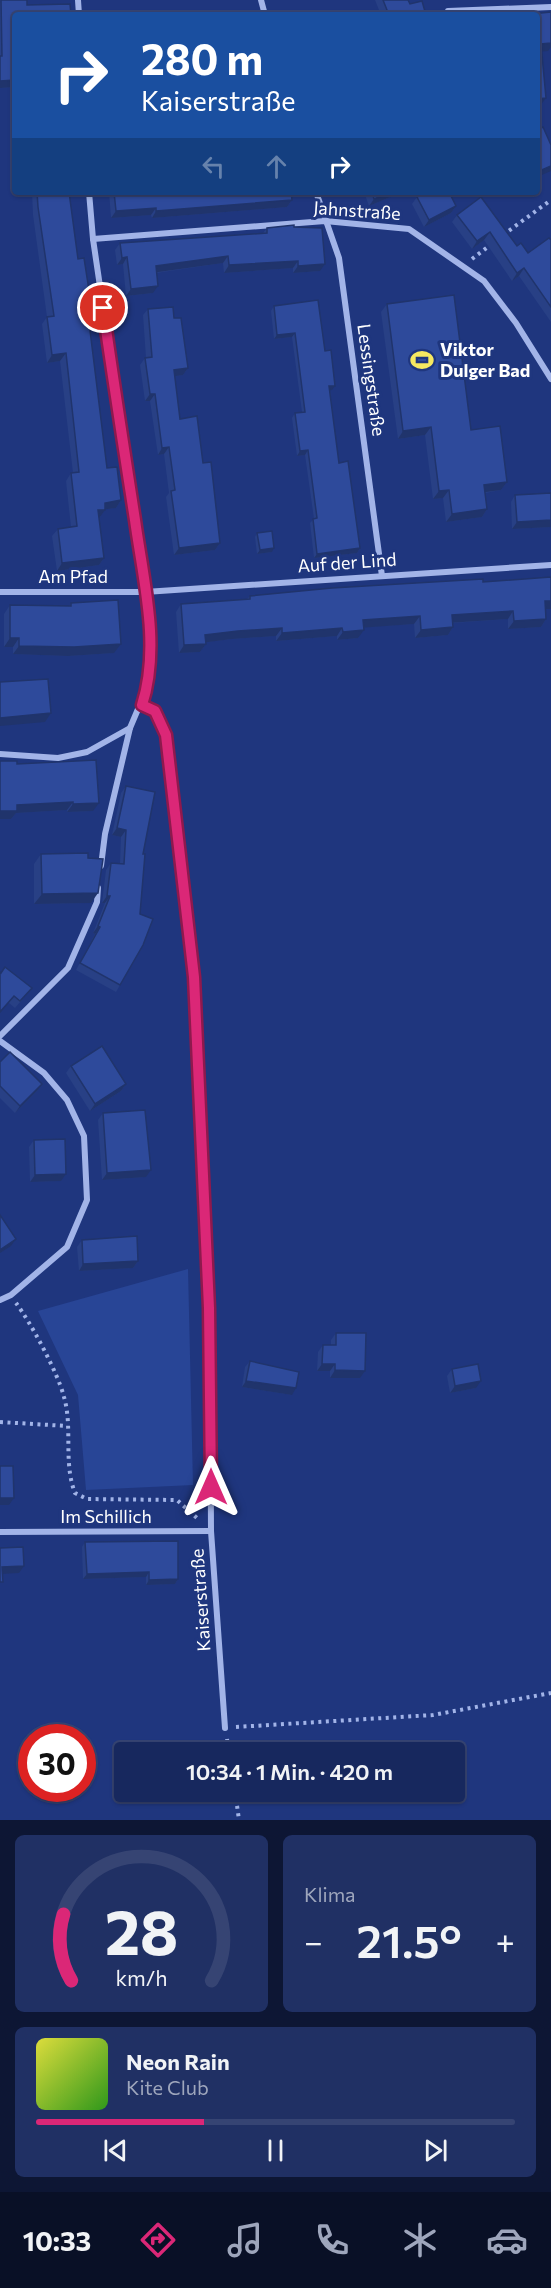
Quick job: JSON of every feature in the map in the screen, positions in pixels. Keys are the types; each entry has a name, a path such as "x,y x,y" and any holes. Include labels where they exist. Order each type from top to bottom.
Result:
{"street":[{"path":"448,11 551,7"},
{"path":"0,1036 68,968 97,902 105,834 130,728 142,705 149,683 151,651 145,592 93,239 89,195"},
{"name":"Lessingstraße","path":"317,195 339,258 382,576"},
{"name":"Jahnstraße","path":"93,239 325,221 409,229 484,281 516,323 551,379"},
{"name":"Auf der Lind","path":"145,592 551,565"},
{"name":"Am Pfad","path":"0,592 145,592"},
{"name":"Kaiserstraße","path":"142,705 155,711 166,735 194,977 210,1331 211,1531 225,1728"},
{"path":"0,754 58,758 87,752 130,728"},
{"path":"0,1041 44,1073 67,1100 84,1136 87,1189 87,1200 68,1247 11,1295 0,1300"},
{"name":"Im Schillich","path":"0,1532 211,1531"}],"path":[{"path":"464,265 551,200"},
{"path":"11,1295 27,1319 64,1397 70,1480 75,1493 87,1499 177,1500 211,1531"},
{"path":"0,1422 67,1426"},
{"path":"225,1728 433,1715 551,1693"},
{"path":"237,1802 239,1820"}],"shaded area":[{"path":"188,1269 193,1485 86,1490 78,1395 38,1311"}],"building":[{"path":"1,0 27,0 27,5 70,4 71,12 12,12 12,80 0,81 0,56 2,56"},
{"path":"383,0 408,0 410,4 422,1 425,12 384,12 387,10"},
{"path":"551,12 551,43 541,44 546,98 540,99 540,13"},
{"path":"543,127 551,145 551,166 540,171 540,128"},
{"path":"37,195 69,195 78,259 84,258 90,297 86,298 107,468 117,467 121,500 105,503 105,510 98,510 104,558 62,563 58,529 77,526 71,473 79,472 66,353 52,355 47,317 54,316"},
{"path":"114,195 291,195 292,200 156,211 156,208 116,211"},
{"path":"450,195 456,206 429,220 417,197"},
{"path":"481,197 517,246 521,243 528,253 549,238 551,240 551,307 524,268 517,273 490,232 477,241 457,215"},
{"path":"294,225 294,227 322,228 325,264 298,266 298,261 229,265 228,256 156,266 158,286 131,289 127,257 122,258 120,243 267,233 267,228"},
{"path":"454,295 471,430 500,426 507,482 484,485 487,509 452,514 449,490 439,491 431,427 403,431 387,304"},
{"path":"318,300 325,351 331,350 335,386 329,386 339,463 348,461 360,548 317,554 313,519 317,518 308,450 300,451 295,413 305,412 295,333 277,335 274,306"},
{"path":"173,307 174,318 181,318 188,368 174,370 180,419 197,416 203,463 211,462 220,543 179,548 171,491 175,490 169,447 162,448 155,394 150,394 145,358 152,357 148,309"},
{"path":"551,493 551,520 517,522 515,495"},
{"path":"272,531 274,548 260,550 257,533"},
{"path":"551,577 551,601 545,601 546,619 514,621 513,611 452,615 453,627 421,630 420,616 363,620 364,630 343,632 342,628 282,633 282,628 238,631 205,635 206,644 184,645 181,604 250,599 250,596 332,588"},
{"path":"118,600 121,644 74,647 19,646 19,638 10,638 10,605 71,606 71,603"},
{"path":"48,679 51,713 0,718 0,682"},
{"path":"96,760 99,803 17,805 17,811 0,811 0,761 17,761 17,764"},
{"path":"126,786 155,792 143,854 145,854 140,914 153,919 143,945 120,985 80,963 100,927 98,926 110,896 107,896 111,863 124,864 126,830 117,828"},
{"path":"88,853 88,858 103,859 98,893 42,894 41,854"},
{"path":"5,967 32,988 20,1001 14,996 0,1012 0,972"},
{"path":"102,1046 126,1084 95,1104 71,1066"},
{"path":"10,1052 42,1084 20,1106 0,1086 0,1062"},
{"path":"145,1110 151,1170 107,1173 103,1113"},
{"path":"65,1139 66,1174 35,1175 34,1140"},
{"path":"0,1215 16,1239 0,1250"},
{"path":"137,1236 138,1261 83,1264 82,1240"},
{"path":"336,1333 366,1333 365,1371 335,1370 335,1364 322,1364 323,1345 336,1345"},
{"path":"250,1361 299,1372 296,1388 246,1381"},
{"path":"478,1364 481,1381 455,1386 452,1369"},
{"path":"0,1466 13,1466 14,1498 0,1498"},
{"path":"178,1541 178,1579 149,1580 149,1572 87,1574 85,1542"},
{"path":"23,1547 24,1566 2,1567 3,1582 0,1582 0,1548"}],"place":[{"name":"Viktor Dulger Bad","path":"422,360"}],"route":[{"path":"103,308 145,592 151,651 149,683 142,705 155,711 166,735 194,977 210,1331 211,1487"}]}
